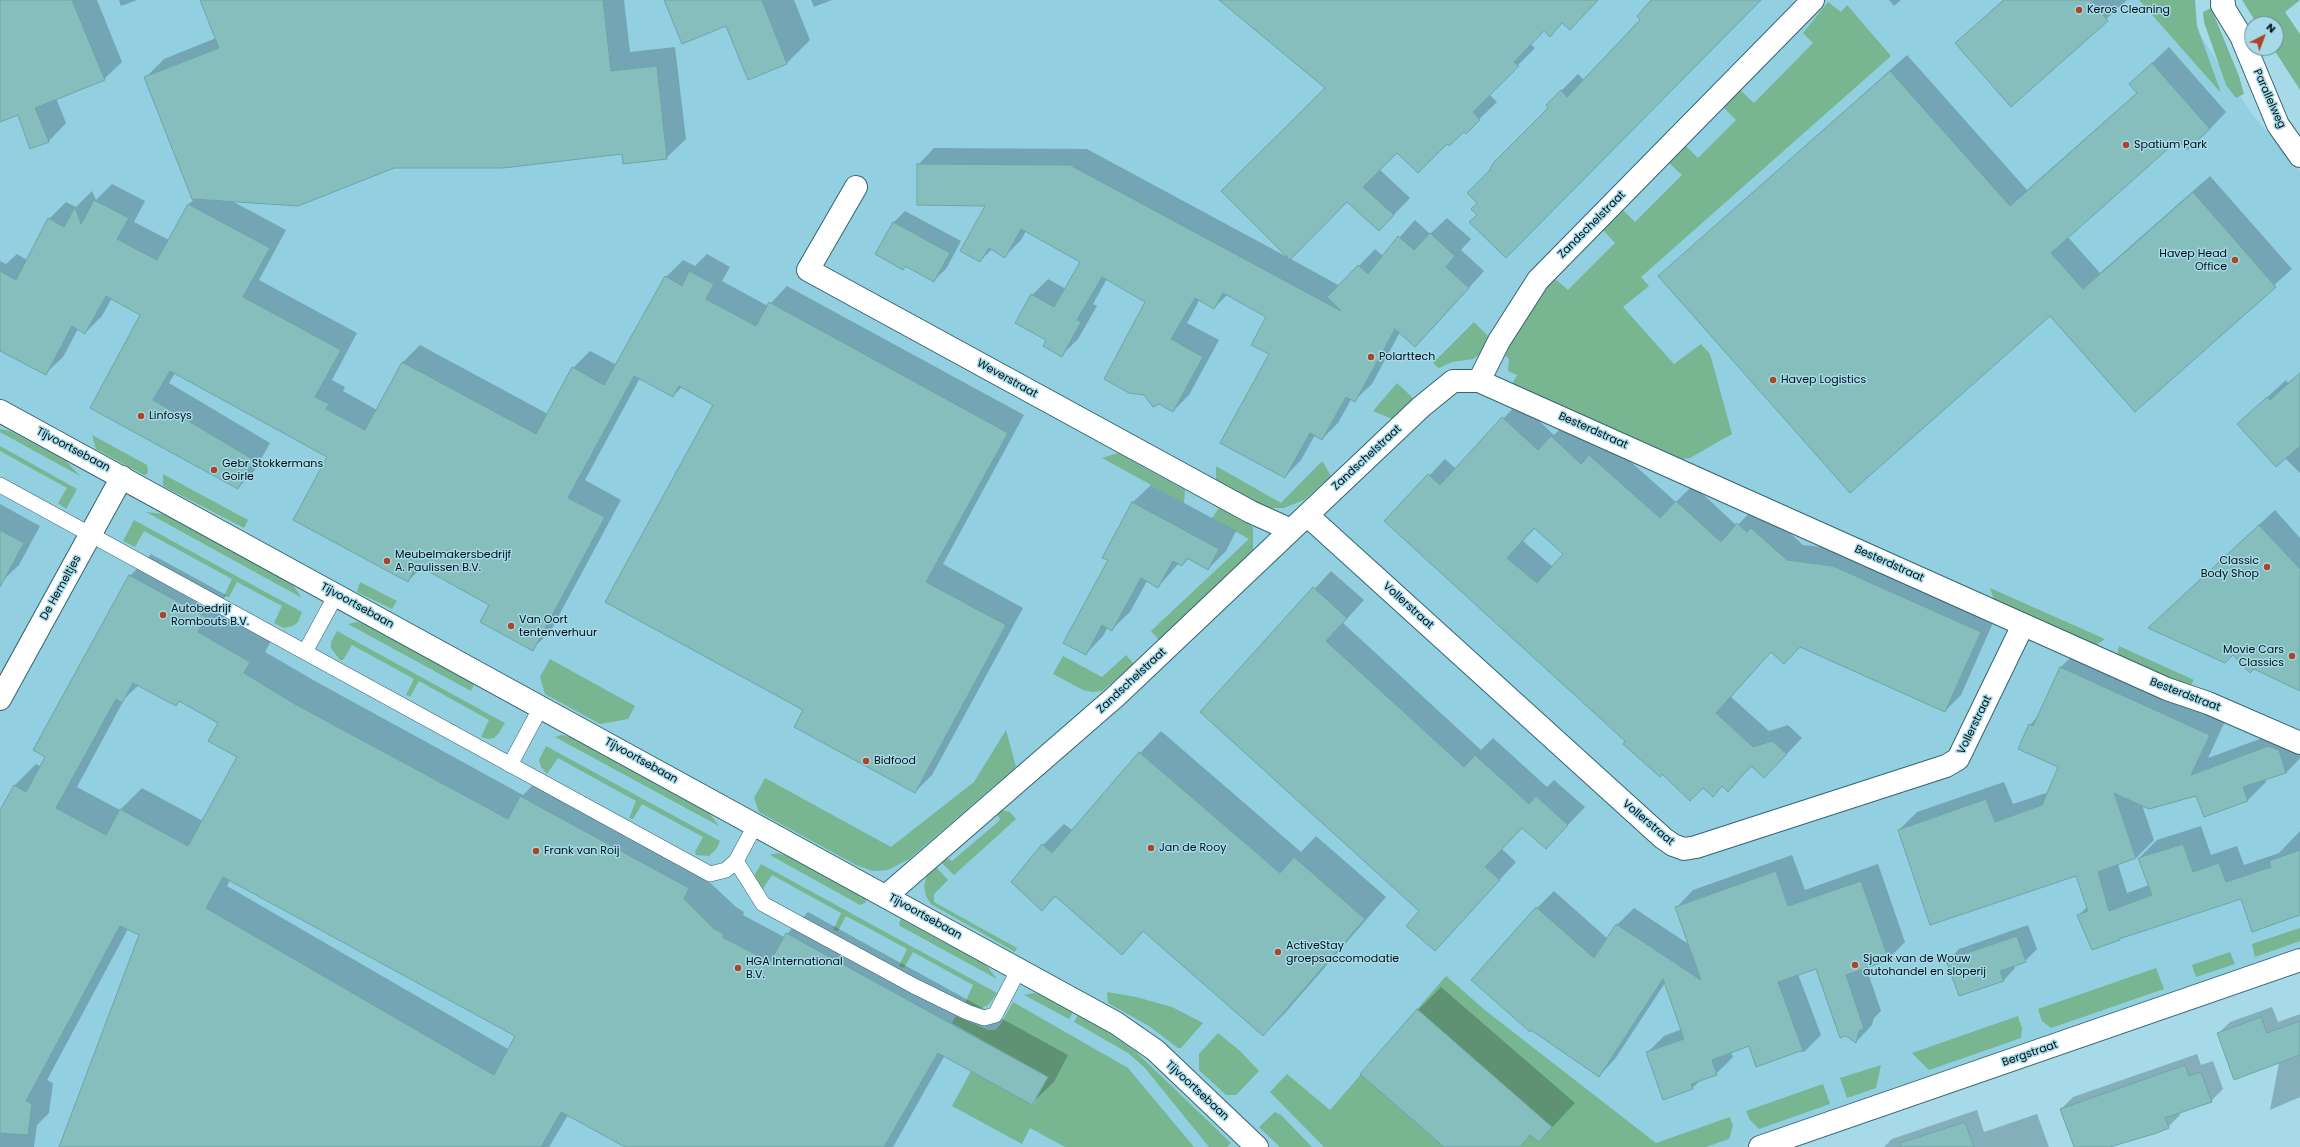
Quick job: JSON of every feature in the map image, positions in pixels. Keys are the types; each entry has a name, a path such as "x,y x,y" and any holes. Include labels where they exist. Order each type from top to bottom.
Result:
{"street":[{"name":"Zandschelstraat","path":"886,896 1115,698 1421,407 1453,381 1479,381 1499,341 1538,280 1813,0"},
{"name":"Parallelweg","path":"2222,0 2224,4 2222,5 2241,36 2278,125 2300,156"},
{"name":"Weverstraat","path":"856,187 808,270 1251,512 1291,530"},
{"name":"Besterdstraat","path":"1479,381 2167,689 2208,703 2300,743"},
{"name":"Tijvoortsebaan","path":"0,411 1019,968 1116,1023 1155,1050 1257,1147"},
{"name":"De Hemeltjes","path":"0,699 122,477"},
{"name":"Vollerstraat","path":"1308,515 1663,838 1673,845 1684,849 1696,847 1946,766 1958,759 2023,625"},
{"name":"Bergstraat","path":"1760,1147 2300,960"}],"lane":[{"path":"0,485 710,874 726,870 736,861 756,824"},
{"path":"305,652 336,594"},
{"path":"510,765 541,707"},
{"path":"736,861 763,904 914,986 967,1012 984,1018 994,1015 1019,968"}],"shaded area":[{"path":"0,0 2177,0 2251,113 2300,171 2300,951 1748,1147 0,1147"}],"green space":[{"path":"2139,0 2195,0 2197,26 2221,93"},
{"path":"2242,0 2300,0 2285,12 2300,34 2300,90 2278,56 2284,56 2284,16 2252,16"},
{"path":"1828,2 1841,12 1847,5 1891,56 1641,277 1649,286 1623,307 1674,364 1701,344 1710,354 1732,434 1690,458 1682,459 1512,384 1517,375 1508,371 1509,359 1502,352 1553,277 1568,290 1615,243 1603,230 1623,210 1635,222 1682,175 1668,162 1685,145 1698,158 1736,120 1723,107 1740,90 1754,103 1813,43 1803,33"},
{"path":"2211,8 2239,76 2244,94 2236,98 2226,85 2204,22 2203,12"},
{"path":"1474,322 1491,339 1482,353 1473,359 1452,362 1439,368 1433,363"},
{"path":"1397,383 1413,398 1392,419 1373,411"},
{"path":"0,429 10,431 66,461 80,476 0,432"},
{"path":"92,435 147,465 147,474 144,475 96,449"},
{"path":"0,446 77,489 66,509 58,503 67,488 0,451"},
{"path":"1118,453 1185,490 1184,503 1102,458"},
{"path":"1321,462 1323,462 1331,476 1304,500 1284,508 1263,506 1216,480 1216,466 1281,503"},
{"path":"163,474 248,520 244,528 163,486"},
{"path":"1219,508 1253,527 1253,550 1159,640 1151,631 1249,539 1212,518"},
{"path":"146,512 163,514 293,585 302,598"},
{"path":"134,520 302,612 298,622 293,626 284,628 274,623 282,606 237,582 229,597 224,596 232,579 144,531 135,547 123,541"},
{"path":"360,582 397,601 392,609 357,592"},
{"path":"1990,588 2105,639 2095,646 1994,600"},
{"path":"357,622 364,624 474,684 471,691 348,624"},
{"path":"337,631 505,723 494,738 488,739 481,737 489,720 419,681 410,697 406,695 414,679 352,645 343,660 340,660 331,648 331,642"},
{"path":"2119,646 2194,680 2190,686 2178,684 2117,656"},
{"path":"1126,655 1134,664 1102,691 1092,692 1083,690 1053,674 1063,656 1102,677"},
{"path":"550,659 635,706 628,719 600,724 545,694 540,677"},
{"path":"1006,730 1016,767 909,859 888,870 873,871 856,865 759,812 754,798 765,778 891,847 974,782"},
{"path":"562,735 570,737 709,813 719,826 555,737"},
{"path":"546,746 720,841 717,848 709,856 696,855 695,852 703,837 642,804 633,819 629,818 636,801 558,758 547,774 541,767 539,760"},
{"path":"1001,810 1010,812 1016,819 954,875 940,861 946,857 952,861 999,821 1000,819 996,813"},
{"path":"778,853 787,856 867,899 865,903 860,905 770,855"},
{"path":"761,864 997,993 988,1005 982,1008 965,1003 973,985 913,952 904,968 899,966 907,949 846,916 838,931 833,930 841,913 772,875 762,890 754,876"},
{"path":"935,866 948,880 934,894 934,902 1017,948 1015,952 931,904 926,896 924,886 927,876"},
{"path":"901,919 986,965 997,979 900,926 899,923"},
{"path":"2300,928 2300,941 2255,957 2252,944"},
{"path":"2230,952 2235,964 2196,977 2192,965"},
{"path":"2156,968 2164,989 2051,1028 2042,1021 2038,1009"},
{"path":"1446,976 1486,1011 1656,1143 1730,1117 1733,1126 1729,1139 1706,1147 1324,1147 1270,1092 1287,1074 1330,1110"},
{"path":"1107,992 1136,997 1172,1007 1203,1023 1181,1048 1178,1048 1149,1026 1108,1003"},
{"path":"1034,993 1042,995 1073,1012 1069,1019 1024,995"},
{"path":"1013,1002 1128,1068 1194,1147 1065,1147 1030,1128 1022,1144 952,1106 971,1071 1033,1105 1048,1077 952,1023 956,1016 988,1030 995,1030 1000,1025"},
{"path":"1078,1015 1104,1029 1136,1052 1231,1143 1227,1147 1209,1147 1145,1068 1128,1053 1074,1022"},
{"path":"2018,1016 2022,1028 2021,1038 1929,1070 1912,1053"},
{"path":"1218,1033 1240,1051 1259,1071 1236,1095 1226,1095 1199,1070 1199,1054"},
{"path":"1881,1065 1876,1088 1847,1098 1840,1078"},
{"path":"1823,1084 1830,1104 1759,1129 1750,1120 1746,1111"},
{"path":"1275,1112 1281,1115 1312,1147 1280,1147 1259,1127"}],"building":[{"path":"0,0 72,0 105,80 35,108 49,142 30,149 18,115 0,122"},
{"path":"200,0 603,0 611,71 657,66 667,159 623,164 622,154 503,168 394,168 298,206 192,199 144,77 219,48"},
{"path":"664,0 762,0 787,64 748,80 726,26 682,44"},
{"path":"1219,0 1598,0 1570,30 1562,23 1550,37 1544,31 1514,62 1519,66 1473,112 1480,120 1466,134 1464,132 1449,146 1447,144 1418,173 1397,153 1363,187 1394,215 1379,231 1347,202 1290,260 1221,191 1325,88"},
{"path":"1651,0 1761,0 1506,258 1469,222 1477,215 1471,209 1477,203 1467,193 1489,171 1494,162 1548,108 1546,105 1561,90 1567,97 1640,20 1637,16"},
{"path":"2004,0 2090,0 2108,21 2011,107 1955,43"},
{"path":"2152,63 2210,129 2187,150 2178,140 2051,253 2083,289 2193,192 2276,287 2135,412 2050,316 1850,493 1658,276 1890,71 2010,206 2137,93 2129,84"},
{"path":"917,164 1070,165 1341,311 1327,297 1358,265 1368,274 1398,236 1414,250 1430,233 1455,256 1446,267 1469,288 1415,347 1395,329 1355,402 1346,397 1322,440 1310,433 1285,478 1220,443 1269,354 1251,345 1266,317 1223,293 1214,309 1195,298 1171,339 1203,357 1173,412 1159,404 1153,407 1144,395 1129,393 1104,379 1145,302 1102,277 1077,320 1081,322 1062,357 1043,346 1046,340 1015,323 1031,294 1054,307 1080,262 1021,229 1005,258 989,248 980,262 960,251 985,206 917,205"},
{"path":"94,200 129,218 117,239 157,260 188,204 270,248 243,297 341,350 315,397 329,404 326,409 365,430 402,362 536,434 572,367 604,385 665,276 682,286 689,271 714,284 706,299 756,326 769,302 1008,433 926,582 1006,625 915,793 794,727 803,710 605,602 713,405 679,386 673,397 634,376 568,498 605,517 533,651 480,622 489,605 417,565 408,582 293,520 327,457 170,371 153,400 254,460 238,489 90,408 140,315 106,296 85,334 72,326 46,375 0,351 0,271 16,280 48,218 64,227 75,207 81,224"},
{"path":"893,222 950,253 934,282 905,266 903,270 875,254"},
{"path":"2300,373 2300,446 2276,467 2237,424 2267,397 2270,400"},
{"path":"1502,417 1538,450 1551,436 1581,464 1589,455 1660,518 1676,501 1721,542 1737,523 1747,532 1751,528 1787,560 1833,566 1981,632 1945,712 1800,647 1784,664 1771,652 1716,713 1753,747 1772,741 1787,754 1764,778 1751,766 1728,792 1722,786 1713,797 1703,788 1690,801 1662,774 1660,777 1623,744 1625,741 1384,521 1428,474 1440,485","holes":["1534,528 1563,554 1537,583 1507,558"]},
{"path":"1132,502 1219,549 1208,570 1187,558 1182,566 1173,561 1158,588 1141,578 1112,631 1102,625 1086,655 1063,643 1108,560 1102,558"},
{"path":"2259,525 2300,569 2300,691 2254,669 2250,673 2233,655 2225,663 2148,628"},
{"path":"0,530 24,543 0,587"},
{"path":"129,575 206,617 198,632 250,662 244,673 293,703 508,819 520,796 689,888 684,899 714,929 724,934 722,937 770,962 786,933 1048,1077 1032,1105 938,1053 884,1147 625,1147 561,1112 541,1147 59,1147 139,935 120,926 26,1101 32,1104 28,1135 0,1133 0,810 14,785 26,792 45,757 33,750","holes":["133,683 176,706 179,701 218,723 208,741 237,757 188,846 120,809 106,835 56,808 116,699 122,703","223,877 515,1036 494,1075 206,908"]},
{"path":"1313,587 1347,618 1326,641 1464,767 1475,755 1529,804 1536,796 1568,825 1546,849 1522,828 1485,867 1500,880 1435,951 1406,926 1419,911 1200,712"},
{"path":"2060,667 2210,735 2191,775 2268,746 2279,750 2286,773 2243,787 2248,801 2204,817 2196,796 2149,809 2114,793 2136,858 2098,872 2109,911 2152,895 2138,858 2183,844 2193,872 2219,863 2226,882 2271,867 2269,861 2300,850 2300,915 2252,932 2241,899 2119,939 2120,940 2092,950 2077,915 2088,911 2076,876 1930,925 1898,830 1986,799 1995,822 2042,805 2058,767 2018,749 2029,724 2033,726"},
{"path":"1139,752 1280,873 1294,857 1365,919 1263,1036 1143,931 1122,955 1055,896 1042,911 1011,882 1042,844 1052,853"},
{"path":"1776,871 1788,906 1861,881 1889,960 1846,975 1864,1029 1859,1031 1856,1043 1846,1036 1840,1038 1816,969 1778,982 1803,1050 1756,1067 1749,1046 1712,1060 1717,1075 1691,1084 1693,1089 1663,1100 1646,1052 1684,1039 1663,979 1599,1077 1531,1030 1530,1032 1471,980 1536,907 1594,958 1616,924 1701,980 1675,907"},
{"path":"2017,936 2026,962 2000,971 2004,981 1959,996 1946,960"},
{"path":"1417,1009 1552,1127 1539,1142 1530,1135 1520,1147 1444,1147 1360,1074"},
{"path":"2261,1017 2267,1033 2300,1021 2300,1055 2234,1080 2217,1033"},
{"path":"2185,1065 2189,1076 2201,1072 2212,1102 2165,1118 2169,1128 2157,1133 2110,1147 2074,1147 2060,1109"},
{"path":"1965,1122 1974,1147 1901,1147 1900,1143"}],"place":[{"name":"Keros Cleaning","path":"2079,10"},
{"name":"Spatium Park","path":"2126,145"},
{"name":"Havep Head Office","path":"2235,260"},
{"name":"Polarttech","path":"1371,357"},
{"name":"Havep Logistics","path":"1773,380"},
{"name":"Linfosys","path":"141,416"},
{"name":"Gebr Stokkermans Goirle","path":"214,470"},
{"name":"Meubelmakersbedrijf A. Paulissen B.V.","path":"387,561"},
{"name":"Classic Body Shop","path":"2267,567"},
{"name":"Autobedrijf Rombouts B.V.","path":"163,615"},
{"name":"Van Oort tentenverhuur","path":"511,626"},
{"name":"Movie Cars Classics","path":"2292,656"},
{"name":"Bidfood","path":"866,761"},
{"name":"Jan de Rooy","path":"1151,848"},
{"name":"Frank van Roij","path":"536,851"},
{"name":"ActiveStay groepsaccomodatie","path":"1278,952"},
{"name":"Sjaak van de Wouw autohandel en sloperij","path":"1855,965"},
{"name":"HGA International B.V.","path":"738,968"}]}
